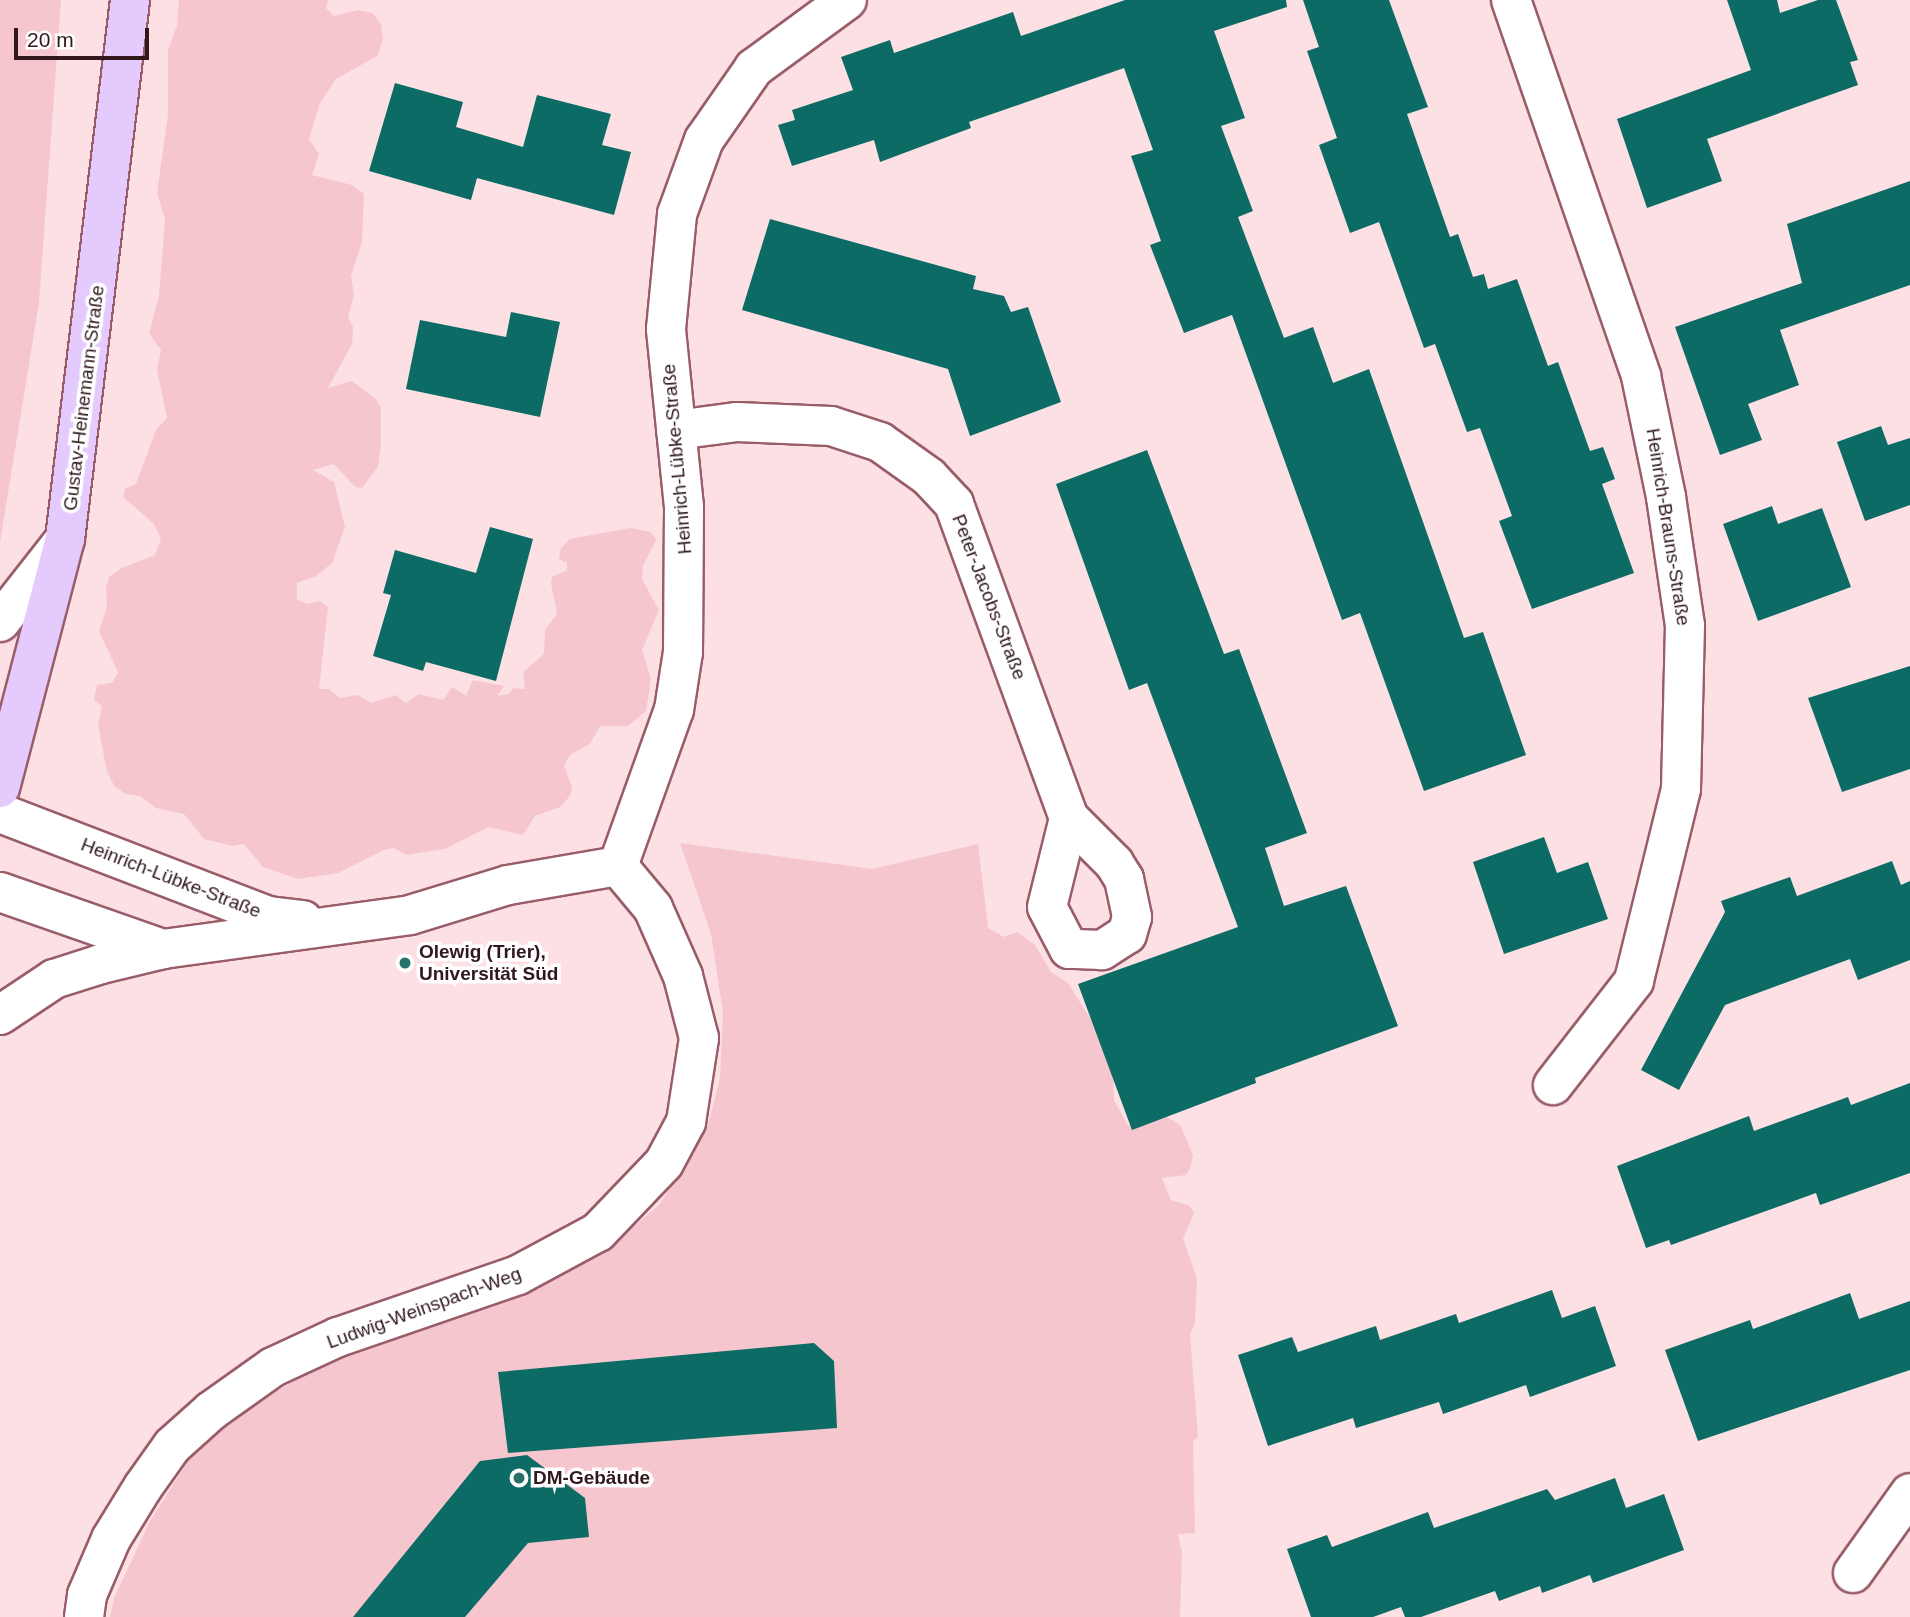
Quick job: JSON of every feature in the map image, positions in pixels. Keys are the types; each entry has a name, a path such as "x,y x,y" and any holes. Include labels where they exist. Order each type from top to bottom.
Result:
{"main road":[{"name":"Gustav-Heinemann-Straße","path":"0,788 65,539 130,0"}],"street":[{"name":"Heinrich-Lübke-Straße","path":"0,1015 54,979 163,949 347,926 410,915 508,885 618,866 674,710 683,652 684,507 666,328 677,214 688,178 725,104 754,68 847,0"},
{"name":"Heinrich-Brauns-Straße","path":"1511,0 1641,376 1667,497 1685,625 1681,789 1634,981 1553,1085"},
{"name":"Peter-Jacobs-Straße","path":"676,430 737,422 831,426 880,442 929,477 954,504 1069,818"},
{"path":"0,622 65,539"},
{"name":"Heinrich-Lübke-Straße","path":"0,813 269,916 347,926"},
{"name":"Ludwig-Weinspach-Weg","path":"84,1617 87,1595 111,1539 142,1487 173,1446 211,1411 273,1367 338,1337 518,1275 598,1232 664,1163 686,1122 699,1038 683,976 653,908 618,866"},
{"name":"Heinrich-Lübke-Straße","path":"0,892 163,949"},
{"path":"1853,1573 1910,1493"}],"shaded area":[{"path":"0,0 61,0 39,303 0,542"},
{"path":"179,0 328,0 326,8 334,16 358,10 372,13 381,24 383,40 377,56 336,79 320,103 309,139 319,154 312,175 352,185 364,194 362,242 351,276 354,295 348,317 353,327 352,344 328,388 352,381 375,398 381,408 378,467 362,488 355,487 334,464 313,470 334,482 345,527 332,563 316,576 297,583 297,600 307,604 320,601 328,607 319,689 329,689 340,698 358,695 371,703 396,695 406,703 419,694 443,700 452,687 466,695 473,680 504,686 497,696 509,694 513,688 525,689 523,672 544,654 545,630 557,614 551,583 552,577 567,570 567,563 559,559 561,548 570,539 630,528 651,532 656,540 643,566 642,579 659,610 642,650 651,679 646,711 628,726 600,726 590,744 570,755 564,766 572,787 570,796 560,807 535,816 523,835 489,827 445,849 406,855 394,848 384,850 338,873 298,879 263,867 244,844 232,846 204,839 184,814 156,808 140,796 126,794 115,787 107,772 98,725 102,706 94,700 97,685 112,683 118,672 99,631 107,607 106,586 110,576 122,568 155,555 161,539 154,524 123,497 125,489 136,484 156,430 167,418 157,370 161,350 149,333 159,296 165,219 157,193 168,115 168,50 177,26"},
{"path":"680,843 872,869 978,844 988,928 1004,937 1017,932 1035,945 1051,972 1068,983 1093,1023 1113,1077 1114,1100 1128,1126 1161,1113 1180,1125 1193,1155 1190,1169 1186,1175 1162,1178 1171,1200 1190,1206 1194,1213 1183,1239 1197,1278 1195,1323 1190,1334 1198,1437 1193,1441 1195,1533 1178,1534 1182,1553 1180,1617 110,1617 114,1598 150,1521 203,1438 346,1348 600,1255 660,1204 708,1126 720,1078 723,1013 711,934"}],"building":[{"path":"1125,0 1286,0 1287,7 1214,31 1245,118 1221,126 1253,211 1238,217 1284,338 1313,327 1333,383 1369,369 1464,638 1483,632 1526,755 1424,791 1360,613 1342,620 1232,315 1184,333 1150,245 1161,241 1131,156 1153,150 1124,68 969,122 971,128 880,162 874,140 792,166 778,125 795,120 792,110 853,90 841,57 890,40 894,53 1013,12 1021,36"},
{"path":"1303,0 1389,0 1428,107 1407,114 1450,237 1458,234 1473,277 1484,274 1488,289 1517,279 1548,366 1558,362 1590,451 1603,447 1615,479 1602,484 1634,573 1532,609 1499,521 1512,516 1480,428 1467,432 1435,344 1424,348 1379,222 1350,233 1319,145 1337,138 1307,51 1319,47"},
{"path":"1727,0 1777,0 1780,13 1818,0 1836,0 1858,60 1850,62 1858,85 1707,139 1722,181 1647,208 1617,119 1751,70"},
{"path":"395,83 463,102 456,127 523,147 537,95 611,114 602,145 631,152 614,215 477,178 471,200 369,171"},
{"path":"1910,181 1910,285 1780,330 1799,385 1748,404 1762,440 1720,455 1675,327 1802,283 1787,224"},
{"path":"770,219 976,276 973,289 1004,296 1011,312 1028,307 1061,402 970,436 948,369 742,310"},
{"path":"511,312 560,322 540,417 406,389 420,320 506,337"},
{"path":"1881,426 1888,445 1910,438 1910,505 1865,521 1837,442"},
{"path":"1147,450 1224,654 1239,649 1307,833 1265,848 1284,906 1346,886 1398,1026 1255,1078 1256,1083 1132,1130 1078,984 1238,927 1147,683 1129,690 1056,484"},
{"path":"1772,506 1778,524 1822,508 1851,587 1758,621 1723,524"},
{"path":"490,527 533,539 496,681 426,662 423,671 373,656 391,595 383,593 395,550 476,573"},
{"path":"1910,666 1910,769 1842,792 1808,698"},
{"path":"1544,837 1557,873 1588,862 1608,919 1504,954 1473,862"},
{"path":"1892,861 1901,885 1910,881 1910,960 1858,980 1850,959 1725,1005 1679,1090 1641,1070 1725,912 1721,901 1790,877 1797,896"},
{"path":"1910,1083 1910,1173 1820,1205 1816,1193 1671,1245 1669,1240 1646,1248 1617,1166 1749,1116 1754,1131 1848,1097 1851,1105"},
{"path":"1552,1290 1562,1318 1595,1306 1616,1366 1530,1397 1526,1385 1443,1414 1439,1402 1356,1428 1353,1418 1268,1446 1238,1355 1292,1337 1298,1352 1376,1326 1380,1340 1456,1314 1459,1323"},
{"path":"1850,1293 1859,1319 1910,1301 1910,1370 1698,1441 1665,1350 1750,1320 1753,1329"},
{"path":"814,1343 834,1361 837,1428 508,1453 498,1372"},
{"path":"527,1455 585,1498 589,1537 528,1543 465,1617 353,1617 480,1461"},
{"path":"1615,1478 1626,1508 1664,1494 1684,1550 1593,1583 1590,1575 1542,1593 1540,1586 1499,1601 1495,1591 1421,1617 1405,1617 1401,1607 1373,1617 1311,1617 1287,1549 1327,1535 1332,1547 1428,1512 1434,1528 1547,1489 1555,1500"}],"place":[{"name":"Olewig (Trier), Universität Süd","path":"405,963"},
{"name":"DM-Gebäude","path":"519,1478"}]}
